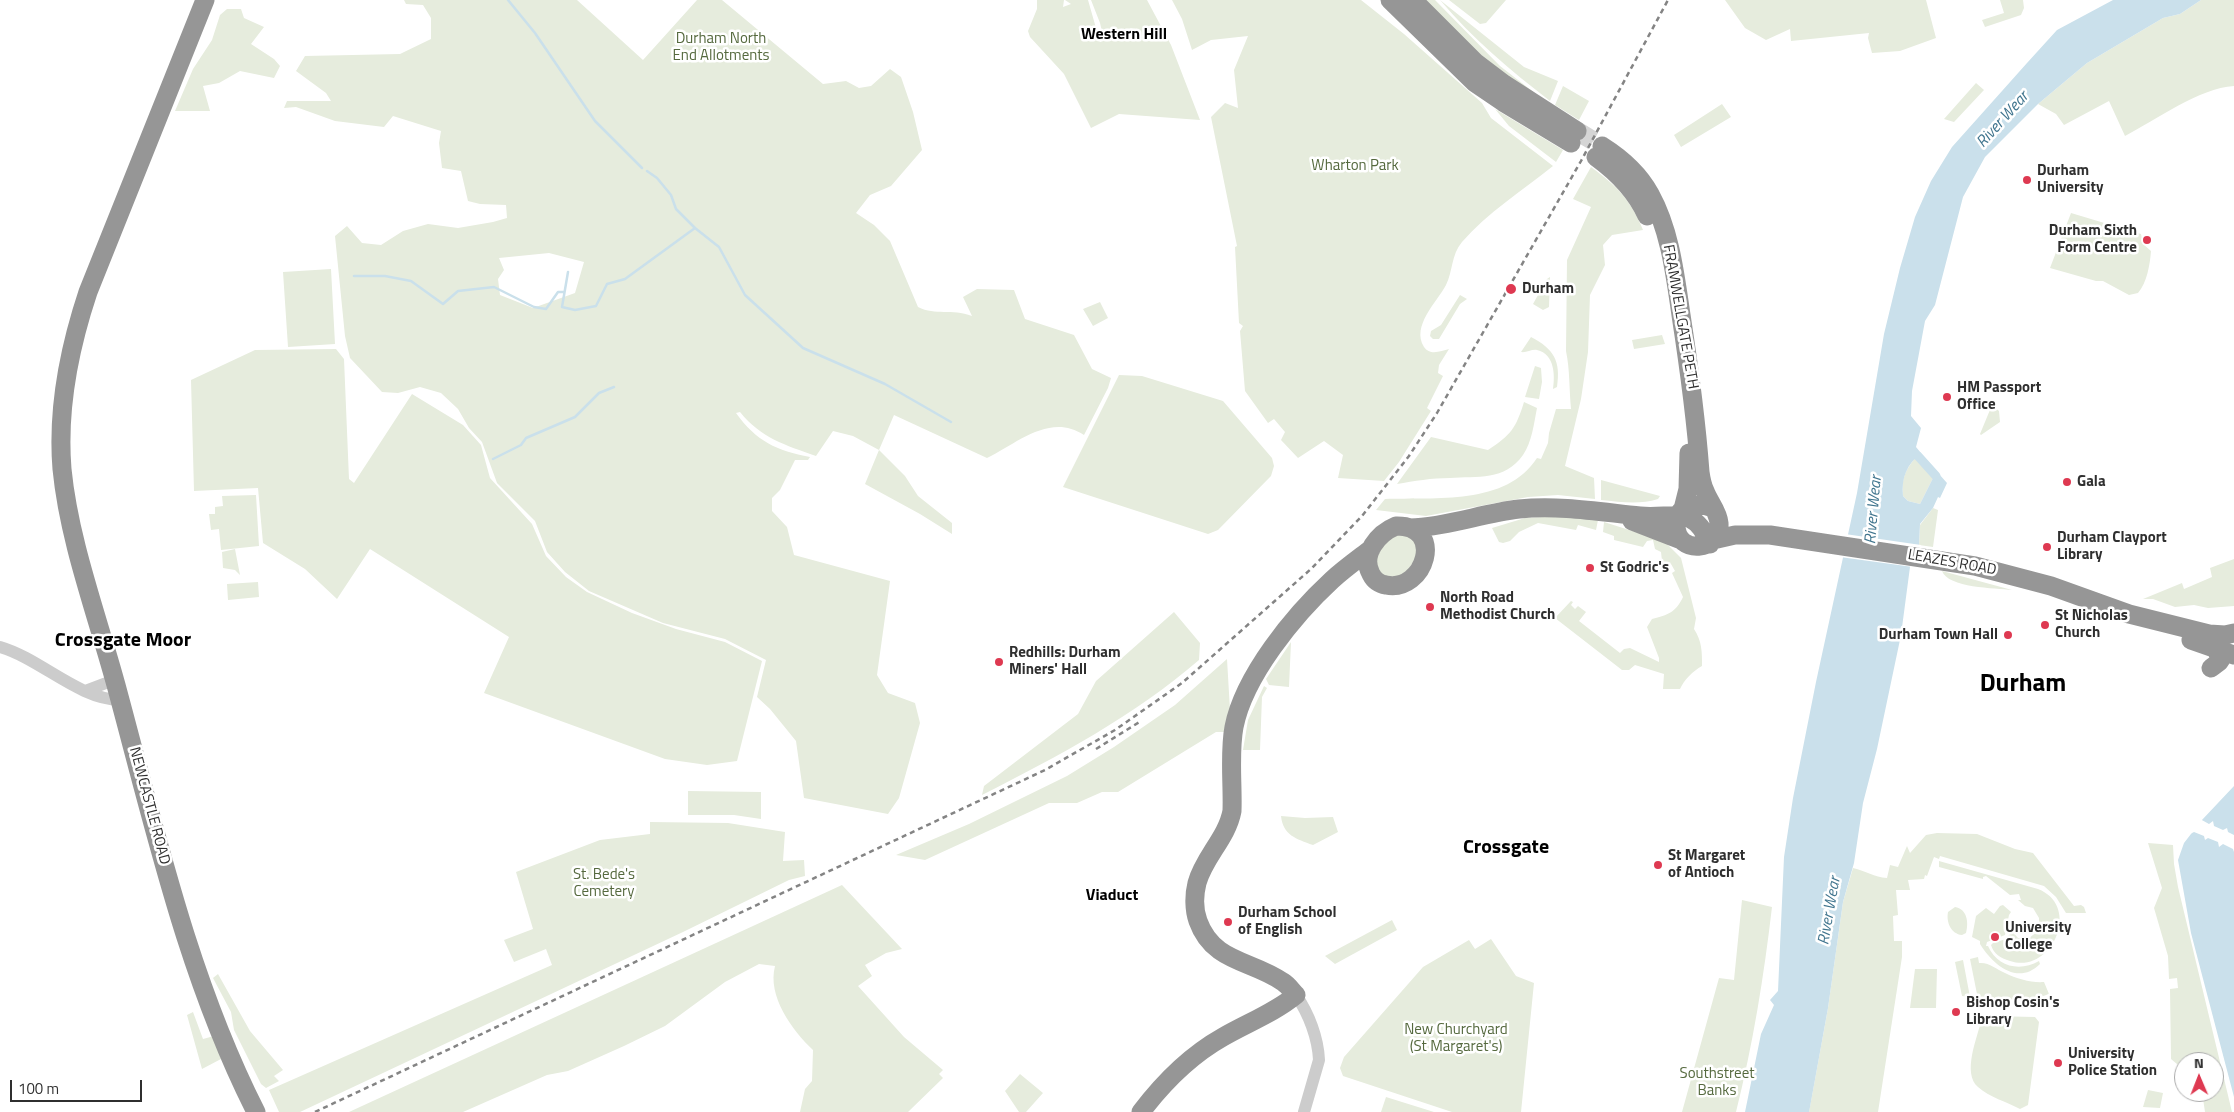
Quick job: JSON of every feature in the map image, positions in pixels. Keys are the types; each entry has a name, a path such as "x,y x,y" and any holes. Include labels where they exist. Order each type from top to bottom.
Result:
{"highway":[{"name":"NEWCASTLE ROAD","path":"206,0 88,292 74,334 61,420 62,470 73,533 160,847 214,1017 253,1105"},
{"path":"1390,0 1475,83 1574,137 1475,62 1413,0"},
{"name":"FRAMWELLGATE PETH","path":"1681,540 1676,528 1688,480 1689,436 1687,410 1669,300 1656,239 1646,213 1632,190 1608,166 1599,152 1621,160 1643,183 1662,223 1673,264 1689,365 1700,472 1704,490 1715,510"},
{"name":"LEAZES ROAD","path":"1602,510 1646,516 1681,512 1693,504 1715,510 1770,535"},
{"path":"1141,1112 1172,1076 1202,1050 1222,1037 1273,1011 1296,995 1275,978 1217,950 1207,940 1196,915 1197,882 1226,829 1232,811 1233,738 1239,710 1256,673 1268,654 1292,623 1337,576 1371,549 1380,536 1396,526 1410,528 1519,509 1602,510"},
{"name":"LEAZES ROAD","path":"1602,510 1697,547 1735,535 1770,535 1947,561 2027,579 2129,614 2209,634 2225,635 2234,633"},
{"path":"1681,512 1703,528 1712,542 1719,530 1715,510"},
{"path":"1371,549 1368,563 1371,574 1381,584 1389,586 1403,584 1419,571 1426,551 1432,542 1482,516"},
{"path":"1410,528 1423,537 1426,551"},
{"path":"1337,576 1371,574"},
{"name":"LEAZES ROAD","path":"2129,614 2149,625 2234,655"},
{"path":"2211,668 2221,659 2216,648"}],"street":[{"path":"0,647 27,658 107,700 120,700"},
{"path":"85,690 114,680"},
{"path":"1296,995 1306,1013 1319,1060 1304,1112"}],"green space":[{"name":"Durham North End Allotments","path":"404,0 577,0 643,60 697,0 722,0 823,84 846,81 859,88 871,86 890,69 901,77 913,112 922,150 891,186 870,195 856,213 874,225 890,241 918,307 931,311 957,312 972,316 963,297 977,289 1014,290 1025,319 1074,335 1092,369 1111,378 1108,388 1084,435 1071,429 1059,427 1046,428 1021,439 987,458 894,415 879,450 853,436 833,431 816,456 774,440 756,428 740,412 736,413 751,431 768,443 787,452 810,457 808,460 795,460 780,490 772,498 772,511 787,527 794,555 890,581 877,675 888,693 915,703 920,723 899,798 888,814 804,798 796,741 770,709 757,697 766,660 725,639 663,623 589,591 565,572 547,552 535,521 497,483 482,442 469,428 458,409 441,393 420,387 398,393 382,392 350,358 345,336 335,236 347,226 362,243 381,245 403,231 428,224 458,228 507,218 506,205 480,204 468,201 461,171 442,168 439,143 441,131 393,116 384,127 335,121 296,107 284,108 287,101 331,101 326,93 296,71 305,56 400,54 431,39 431,18 423,5 406,4","holes":["549,253 584,262 575,293 533,308 500,295 498,279 504,270 499,258"]},
{"path":"1037,0 1064,0 1063,7 1071,4 1065,0 1088,0 1100,42 1104,40 1091,0 1147,0 1171,45 1200,120 1119,114 1091,128 1064,74 1030,37 1028,31 1037,9"},
{"name":"Wharton Park","path":"1172,0 1361,0 1404,34 1482,103 1491,118 1553,166 1494,212 1472,231 1458,247 1446,285 1427,314 1421,331 1421,339 1426,350 1436,352 1449,349 1439,365 1438,373 1443,376 1427,408 1431,411 1399,462 1384,481 1338,478 1343,455 1324,441 1298,458 1281,440 1285,432 1274,419 1268,423 1245,391 1240,331 1243,326 1239,323 1235,247 1237,246 1211,117 1225,103 1238,108 1234,70 1248,36 1211,40 1192,50 1182,19"},
{"path":"1421,0 1435,0 1500,66 1545,101 1509,81"},
{"path":"1440,0 1524,67 1558,81 1550,101 1492,54"},
{"path":"1449,0 1506,0 1486,23 1480,24"},
{"path":"1725,0 1926,0 1936,38 1900,51 1872,53 1868,38 1869,33 1791,41 1790,29 1766,40 1745,28"},
{"path":"2000,0 2023,0 2024,8 2021,15 1985,27 1982,20 2004,13"},
{"path":"2201,0 2234,0 2234,86 2207,92 2192,98 2125,136 2109,101 2064,125 2056,114 2038,104 2087,63 2163,18 2180,14"},
{"path":"227,9 241,9 244,18 264,27 251,44 274,59 280,66 274,78 240,71 219,83 203,86 210,111 175,111 193,69 212,40 220,15"},
{"path":"1976,83 1984,90 1954,122 1944,119"},
{"path":"1563,86 1589,101 1579,120 1555,105"},
{"path":"1722,104 1731,117 1681,147 1674,135"},
{"path":"1495,109 1563,150 1556,162 1509,126"},
{"path":"1591,167 1622,194 1643,230 1612,235 1603,245 1605,265 1590,295 1588,352 1581,399 1565,466 1594,478 1595,499 1558,495 1528,497 1426,516 1376,510 1385,499 1447,498 1488,492 1507,484 1524,473 1537,458 1541,459 1548,443 1556,409 1571,409 1566,351 1567,260 1591,207 1573,199"},
{"path":"2071,213 2141,234 2143,244 2151,251 2146,279 2138,293 2129,295 2103,281 2096,281 2050,268"},
{"path":"331,269 335,344 288,347 283,272"},
{"path":"1550,277 1549,307 1543,310 1533,304"},
{"path":"1460,295 1467,299 1460,304 1439,339 1433,339 1430,336 1431,331 1441,325"},
{"path":"1100,302 1108,318 1093,326 1083,309"},
{"path":"1662,335 1665,344 1634,349 1632,340"},
{"path":"1531,337 1550,351 1557,363 1557,387 1553,389 1554,372 1547,356 1537,350 1521,352"},
{"path":"336,349 344,359 349,479 354,483 412,394 463,425 481,445 490,478 532,524 546,556 566,577 587,592 632,613 676,629 725,642 762,661 737,761 707,765 665,759 484,693 509,637 370,549 337,599 305,569 263,543 258,488 194,491 191,380 255,350"},
{"path":"1535,366 1541,368 1542,382 1539,399 1525,397"},
{"path":"1119,375 1142,376 1223,401 1272,458 1274,466 1271,476 1218,530 1208,534 1063,487"},
{"path":"1524,402 1537,408 1532,432 1529,444 1523,455 1508,469 1490,476 1430,479 1397,484 1431,437 1488,450 1512,430"},
{"path":"1992,405 1999,411 2000,422 1981,435 1980,434"},
{"path":"879,450 905,476 918,496 952,523 952,534 920,514 865,484"},
{"path":"1915,458 1933,478 1920,504 1908,501 1903,496 1904,476"},
{"path":"1601,480 1660,496 1658,499 1651,501 1637,502 1601,500"},
{"path":"256,495 259,546 221,550 219,529 211,530 209,514 215,514 215,507 223,506 222,496"},
{"path":"1933,508 1938,510 1933,547 1919,545 1920,525"},
{"path":"1560,516 1598,520 1596,530 1578,525 1576,530 1538,523 1519,532 1510,541 1503,543 1499,542 1492,528 1525,518"},
{"path":"1604,522 1664,541 1681,558 1696,618 1694,629 1702,651 1702,666 1689,676 1680,689 1663,689 1664,674 1635,665 1629,670 1622,670 1555,618 1571,601 1573,602 1571,605 1575,609 1578,606 1586,612 1579,621 1620,653 1624,649 1630,648 1659,662 1647,627 1652,619 1667,614 1674,609 1683,597 1672,573 1675,571 1671,564 1662,561 1661,552 1655,549 1653,540 1647,541 1643,547 1614,540 1614,536 1603,532"},
{"path":"1395,535 1413,536 1419,554 1403,577 1379,576 1375,556 1382,545"},
{"path":"235,549 240,575 235,570 223,568 222,552"},
{"path":"2234,559 2234,606 2208,608 2194,605 2175,607 2153,599 2143,599 2182,583 2184,589 2212,577 2210,568"},
{"path":"1942,571 2012,590 1962,584 1946,577"},
{"path":"258,582 259,597 228,600 227,584"},
{"path":"1174,612 1200,643 1199,660 1148,699 1095,734 982,795 984,786 1078,714 1096,681"},
{"path":"1291,642 1289,687 1269,685 1266,679"},
{"path":"1227,659 1230,710 1224,732 1216,732 1118,792 1102,792 1077,803 1049,803 925,860 896,855 969,824 1067,776 1114,747 1175,705"},
{"path":"1264,686 1267,688 1262,697 1260,750 1243,750 1248,720"},
{"path":"688,791 761,792 761,819 734,815 688,815"},
{"path":"1281,816 1305,818 1333,817 1338,832 1313,845 1291,835 1284,828"},
{"name":"St. Bede's Cemetery","path":"650,822 728,823 785,832 783,861 804,860 805,876 789,880 683,932 300,1112 279,1112 269,1090 552,965 546,949 514,962 504,940 533,929 516,872 600,840 650,834"},
{"path":"1937,833 1977,834 2015,849 2033,853 2074,906 2081,905 2086,913 2066,913 2056,897 2044,886 1940,856 1939,859 1934,857 1924,879 1908,880 1910,890 1896,890 1898,915 1893,916 1894,941 1902,941 1902,957 1878,1112 1809,1112 1828,1008 1843,902 1853,868 1887,878 1890,865 1898,867 1907,846 1910,853 1926,835"},
{"path":"2148,843 2173,845 2178,887 2218,1052 2174,1052 2174,1062 2171,1059 2170,989 2178,988 2177,978 2169,979 2168,956 2154,908 2162,888"},
{"path":"1939,861 2038,889 2051,898 2058,909 2060,923 2056,937 2049,949 2038,958 2025,963 2010,961 1998,955 1991,945 2006,939 2012,931 2018,938 2028,939 2039,930 2039,918 2033,908 2025,906 2018,900 2021,900 2019,894 2010,895 1986,876 1983,879 1939,867"},
{"path":"842,885 902,949 886,953 865,965 872,976 858,986 904,1037 943,1070 939,1074 943,1078 908,1112 800,1112 805,1089 812,1081 813,1050 797,1033 783,1012 775,989 773,977 775,966 759,964 725,982 665,1026 568,1071 547,1075 463,1112 349,1112"},
{"name":"Southstreet Banks","path":"1742,900 1772,907 1757,1010 1736,1112 1682,1112 1719,978 1734,980"},
{"path":"2003,905 2011,912 2005,935 1987,942 1986,946 1988,946 1997,959 2010,966 2024,966 2039,961 2040,964 2032,970 2015,973 2007,970 1985,952 1980,941 1972,937 1976,916 1986,908 1994,914"},
{"path":"1955,907 1962,910 1966,917 1966,933 1962,935 1952,930 1949,923 1948,912"},
{"path":"1392,920 1397,930 1335,964 1325,956"},
{"name":"New Churchyard (St Margaret's)","path":"1491,939 1516,976 1534,983 1521,1112 1452,1112 1343,1076 1340,1068 1344,1057 1423,967 1469,940 1475,949"},
{"path":"1978,957 1979,963 1989,965 2014,977 2044,982 2049,994 2032,1000 1978,999 1970,959"},
{"path":"1963,960 1970,997 1962,996 1955,962"},
{"path":"1915,969 1937,969 1936,1008 1910,1008"},
{"path":"218,974 250,1031 283,1070 274,1076 279,1081 266,1088 261,1084 234,1030 231,1012 213,978"},
{"path":"193,1012 203,1039 214,1036 221,1059 202,1069 187,1015"},
{"path":"1989,1016 2035,1017 2039,1022 2028,1105 2020,1109 1987,1094 1973,1081 1971,1065 1974,1046 1981,1021"},
{"path":"1020,1074 1043,1093 1026,1112 1019,1112 1005,1091"},
{"path":"2224,1079 2232,1112 2205,1112 2204,1102 2224,1102"},
{"path":"2148,1090 2163,1093 2160,1108 2143,1107"},
{"path":"1386,1097 1434,1112 1381,1112"}],"water":[{"name":"River Wear","path":"2113,0 2201,0 2180,14 2163,18 2087,63 2038,104 1985,157 1963,197 1935,305 1925,321 1912,391 1911,416 1921,428 1916,447 1921,453 1906,472 1903,483 1903,496 1908,501 1920,504 1933,478 1939,474 1947,483 1940,498 1938,497 1933,508 1920,524 1919,545 1910,567 1901,635 1877,749 1863,803 1854,863 1843,902 1828,1008 1809,1112 1745,1112 1761,1034 1774,1005 1770,1000 1778,991 1784,857 1793,798 1857,493 1884,334 1915,217 1931,181 1952,147 2057,30"},
{"path":"2234,786 2234,1097 2224,1052 2222,1052 2191,933 2178,860 2184,843 2201,821"}],"pier":[{"path":"1845,534 1921,545 1913,567 1840,557"},
{"path":"2200,819 2209,824 2213,821 2214,826 2223,830 2227,828 2228,832 2234,835 2234,852 2233,849 2223,844 2219,847 2218,842 2208,838 2205,840 2204,836 2194,832 2190,834 2190,831"}],"waterway":[{"path":"508,0 535,33 595,121 642,168"},
{"path":"647,171 657,178 671,195 676,209 695,228"},
{"path":"568,272 562,307 575,310 596,306 607,284 625,279 695,228 719,247 745,295 803,348 885,384 951,422"},
{"path":"354,276 385,276 411,281 443,304 458,291 494,287 534,307 546,309 558,292 563,292"},
{"path":"493,459 521,445 526,438 575,417 599,393 614,387"},
{"path":"1918,456 1936,476"}],"tunnel":[{"path":"1577,131 1602,146"}],"railway":[{"path":"315,1112 1045,770 1115,730 1182,683 1311,569 1362,516 1409,456 1437,413 1581,161 1668,0"},
{"path":"1096,749 1141,721"}],"place":[{"name":"Durham University","path":"2027,180"},
{"name":"Durham Sixth Form Centre","path":"2147,240"},
{"name":"Durham","path":"1511,289"},
{"name":"HM Passport Office","path":"1947,397"},
{"name":"Gala","path":"2067,482"},
{"name":"Durham Clayport Library","path":"2047,547"},
{"name":"St Godric's","path":"1590,568"},
{"name":"North Road Methodist Church","path":"1430,607"},
{"name":"St Nicholas Church","path":"2045,625"},
{"name":"Durham Town Hall","path":"2008,635"},
{"name":"Redhills: Durham Miners' Hall","path":"999,662"},
{"name":"St Margaret of Antioch","path":"1658,865"},
{"name":"Durham School of English","path":"1228,922"},
{"name":"University College","path":"1995,937"},
{"name":"Bishop Cosin's Library","path":"1956,1012"},
{"name":"University Police Station","path":"2058,1063"}],"district":[{"name":"Western Hill","path":"1124,35"},
{"name":"Crossgate Moor","path":"123,641"},
{"name":"Durham","path":"2023,685"},
{"name":"Crossgate","path":"1506,848"},
{"name":"Viaduct","path":"1112,896"}]}
